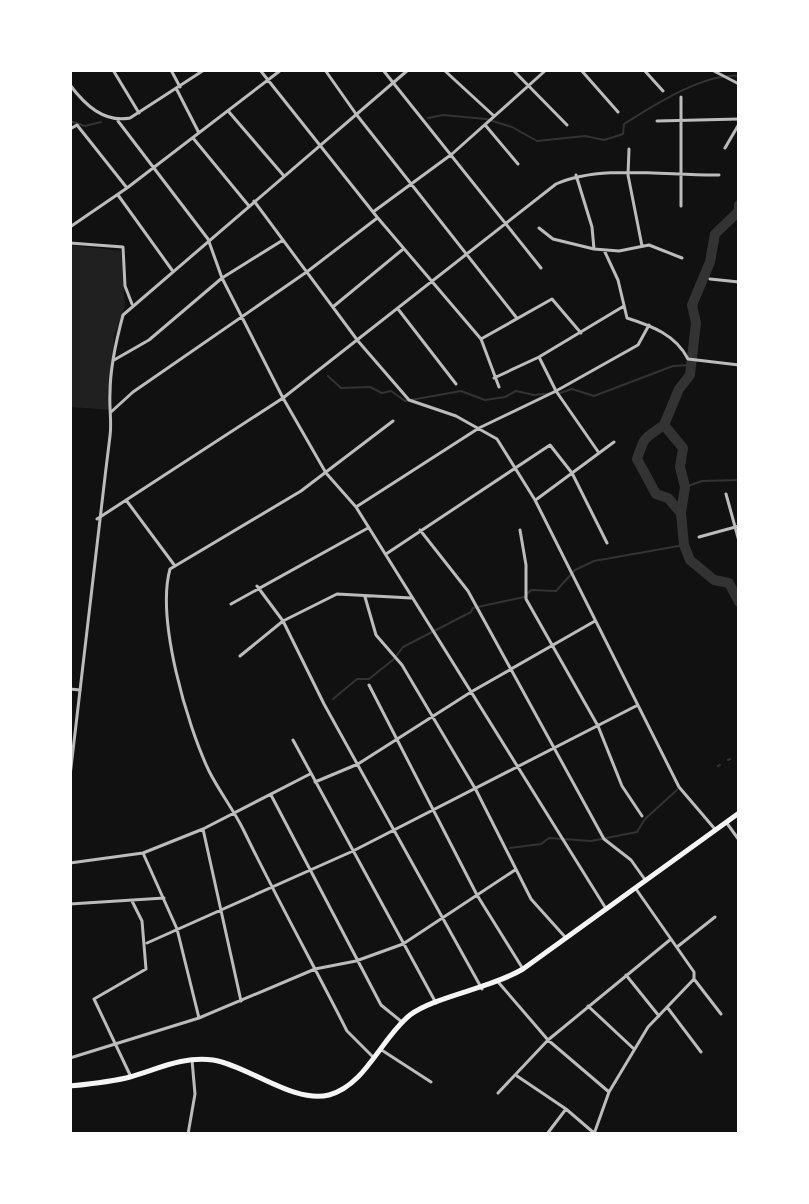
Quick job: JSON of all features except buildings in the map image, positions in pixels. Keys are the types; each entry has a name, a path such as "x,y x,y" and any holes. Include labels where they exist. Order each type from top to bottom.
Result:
{"highway":[{"path":"70,1086 131,1077 171,1063 192,1060 226,1064 301,1094 320,1097 353,1082 402,1023 420,1010 499,983 523,969 739,813"}],"street":[{"path":"113,70 139,113"},
{"path":"171,70 199,133"},
{"path":"70,85 79,97 106,118 118,121 139,113 204,70"},
{"path":"260,70 377,217 481,339 499,387"},
{"path":"70,227 118,195 281,70"},
{"path":"325,70 516,317"},
{"path":"383,70 541,268"},
{"path":"70,776 94,590 97,519 111,412 113,360 123,315 132,304 408,70"},
{"path":"444,70 495,117"},
{"path":"513,70 567,125"},
{"path":"373,212 452,154 546,70"},
{"path":"581,70 618,112"},
{"path":"644,70 663,91"},
{"path":"712,70 739,84"},
{"path":"681,97 681,206"},
{"path":"229,112 285,177"},
{"path":"118,121 208,239 222,278 242,318 326,473 356,507 607,910"},
{"path":"657,121 739,122 725,148"},
{"path":"70,129 77,125 127,188"},
{"path":"486,126 518,164"},
{"path":"193,138 249,206"},
{"path":"629,149 628,175 642,246"},
{"path":"97,519 283,398 556,184 575,175 609,172 628,175 719,175"},
{"path":"575,175 592,227 594,249"},
{"path":"118,195 172,270"},
{"path":"254,201 358,341 414,404 456,416 497,439 535,500 679,787 716,830"},
{"path":"111,412 133,392 308,271 377,217"},
{"path":"539,228 553,239 594,249 642,246 682,258"},
{"path":"113,360 149,340 222,278 283,240"},
{"path":"70,243 123,247 125,286 132,304"},
{"path":"334,306 404,249"},
{"path":"604,250 627,318 649,325 682,345 688,359 739,365"},
{"path":"710,279 739,282"},
{"path":"481,339 552,299 581,333"},
{"path":"494,378 539,357 625,306"},
{"path":"398,309 456,384"},
{"path":"356,507 479,428 556,391 638,345 649,325"},
{"path":"539,357 556,391 599,453"},
{"path":"373,1057 347,1031 235,814 209,772 168,633 166,582 170,569 326,473 393,421"},
{"path":"535,500 614,442"},
{"path":"384,555 550,445 572,473 607,543"},
{"path":"726,494 739,541"},
{"path":"126,500 175,566"},
{"path":"699,537 739,526"},
{"path":"231,604 257,586 368,528"},
{"path":"420,530 468,591 604,838 631,860 646,881"},
{"path":"520,530 526,565 526,599 598,726 622,786 642,816"},
{"path":"257,586 283,621 482,989"},
{"path":"240,656 283,621 337,594 411,598"},
{"path":"365,597 376,635 402,665 476,790 531,899 566,938"},
{"path":"315,782 358,764 471,692 595,621"},
{"path":"369,685 399,738 477,895 523,969"},
{"path":"70,689 80,690"},
{"path":"147,943 353,851 636,706"},
{"path":"293,740 436,1003"},
{"path":"70,863 143,853 235,814 310,774"},
{"path":"271,795 381,1005 402,1023"},
{"path":"726,822 739,840"},
{"path":"203,829 223,910 232,970 242,1002"},
{"path":"143,853 177,929 199,1018"},
{"path":"70,1058 199,1018 315,969 356,961 403,944 515,870"},
{"path":"636,889 694,972 694,979 721,1014"},
{"path":"70,904 164,898"},
{"path":"131,1077 94,999 146,969 147,943 142,921 132,901"},
{"path":"677,947 715,917"},
{"path":"498,1093 548,1040 671,938"},
{"path":"625,974 659,1016"},
{"path":"516,1075 566,1109 594,1134 609,1092 634,1049 659,1016 694,979"},
{"path":"499,983 548,1040 609,1092"},
{"path":"588,1006 634,1049"},
{"path":"667,1007 701,1052"},
{"path":"379,1049 431,1082"},
{"path":"188,1134 195,1094 192,1060"},
{"path":"547,1134 566,1109"}],"shaded area":[{"path":"70,245 121,251 125,306 114,336 111,410 70,407"}],"waterway":[{"path":"428,118 443,115 486,119 512,127 537,141 585,136 604,140 623,134 624,124 679,92 710,80 739,76"},
{"path":"70,121 85,126 101,122"},
{"path":"739,205 739,211 715,234 710,262 692,305 696,323 690,375 679,389 664,425 646,438 637,459 656,494 668,498 681,513 684,545 690,560 714,580 729,583 739,602"},
{"path":"560,393 572,389 594,396 673,366 690,365"},
{"path":"328,376 341,388 370,387 382,393 391,391 405,401 461,391 485,400 505,397 516,391 534,395 554,393"},
{"path":"664,425 683,448 680,467 685,487 681,513"},
{"path":"685,487 702,481 739,480"},
{"path":"333,699 357,679 369,679 394,659 403,647 471,612 473,608 524,597 531,590 556,591 575,570 594,561 684,545"},
{"path":"510,848 541,844 549,838 591,841 637,832 645,819 677,790"}]}
